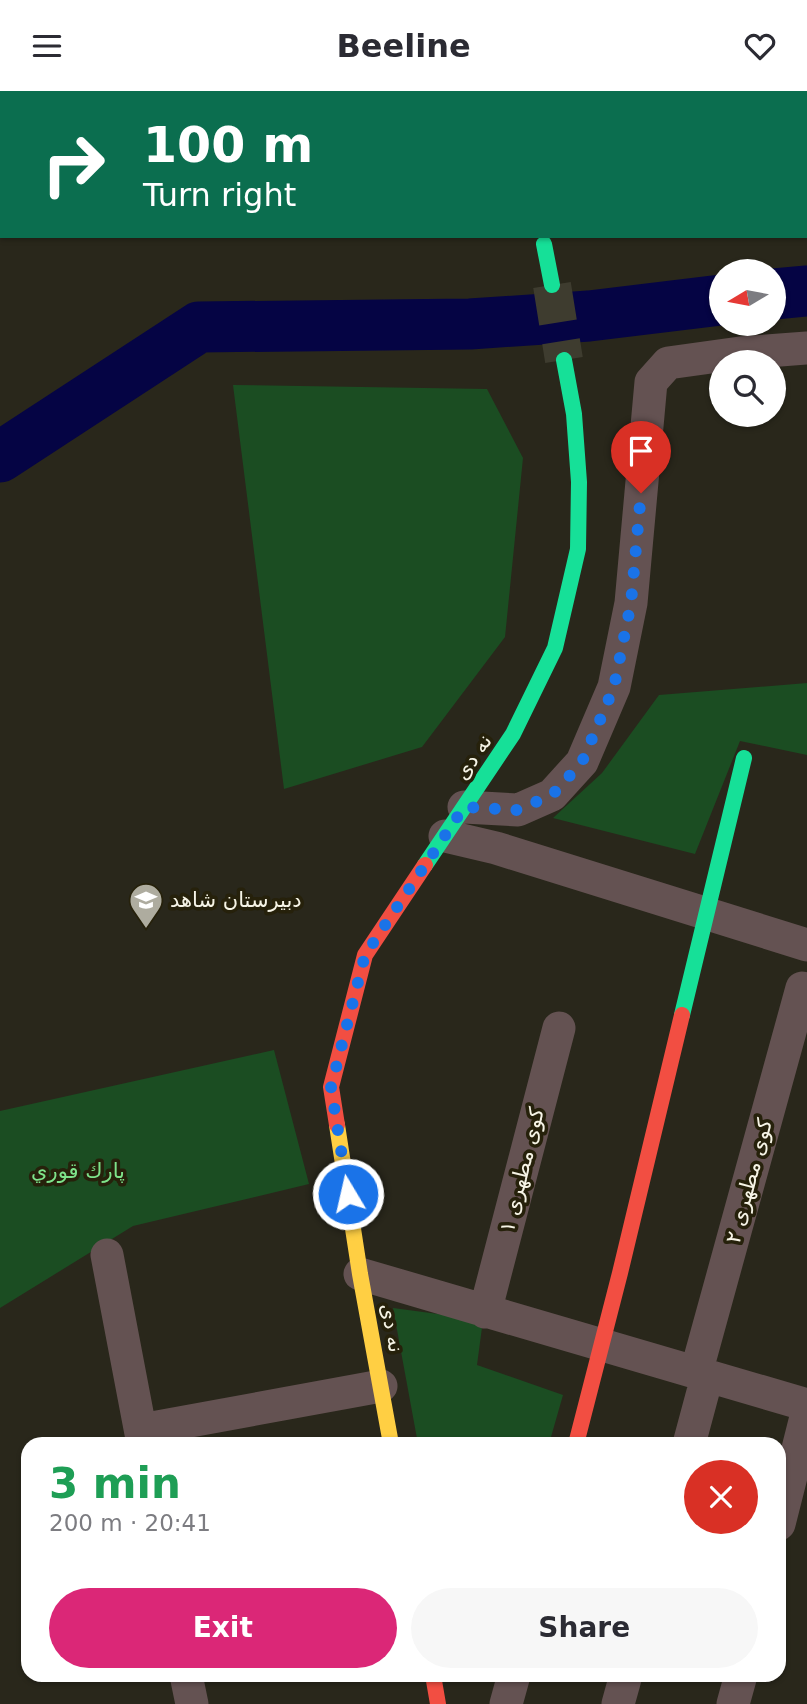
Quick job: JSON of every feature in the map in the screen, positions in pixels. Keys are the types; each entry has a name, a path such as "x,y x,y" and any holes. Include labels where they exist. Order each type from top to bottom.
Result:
{"street":[{"path":"543,239 552,285"},
{"path":"464,807 517,810 552,795 582,762 614,687 631,603 651,382 668,363 740,353 807,348"},
{"name":"نه دی","path":"390,1437 360,1274 331,1087 365,955 513,734 555,648 578,549 579,482 574,414 564,360"},
{"path":"578,1437 603,1346 744,758"},
{"path":"445,836 496,848 807,945"},
{"name":"کوی مطهری ۲","path":"690,1437 702,1375 802,988"},
{"name":"کوی مطهری ۱","path":"485,1311 559,1028"},
{"path":"107,1255 142,1437 381,1386"},
{"path":"360,1274 807,1405"},
{"path":"786,1496 807,1413"},
{"path":"187,1682 192,1704"},
{"path":"434,1682 438,1704"},
{"path":"506,1704 512,1682"},
{"path":"618,1704 624,1682"},
{"path":"733,1704 739,1682"}],"green space":[{"path":"233,385 487,389 523,458 505,637 422,747 284,789"},
{"path":"807,683 807,755 740,741 695,854 553,818 602,773 659,695"},
{"name":"پارك قوري","path":"274,1050 309,1184 133,1226 0,1308 0,1111"},
{"path":"393,1308 483,1320 477,1365 563,1395 551,1437 417,1437"}],"waterway":[{"path":"786,293 807,291"},
{"path":"0,457 199,327 470,324 589,316 709,301"}],"tunnel":[{"path":"552,285 564,360"}],"traffic: fast":[{"path":"544,244 552,285"},
{"path":"425,865 513,734 555,648 578,549 579,482 574,414 564,360"},
{"path":"682,1015 744,758"}],"traffic: slow":[{"path":"337,1125 360,1274 390,1437"}],"traffic: jam":[{"path":"337,1125 331,1087 365,955 425,865"},
{"path":"578,1437 682,1015"},
{"path":"434,1682 438,1704"}],"place":[{"name":"دبیرستان شاهد","path":"146,930"}],"route":[{"path":"348,1194 331,1087 365,955 464,807 517,810 552,795 582,762 614,687 631,603 641,493"}]}
